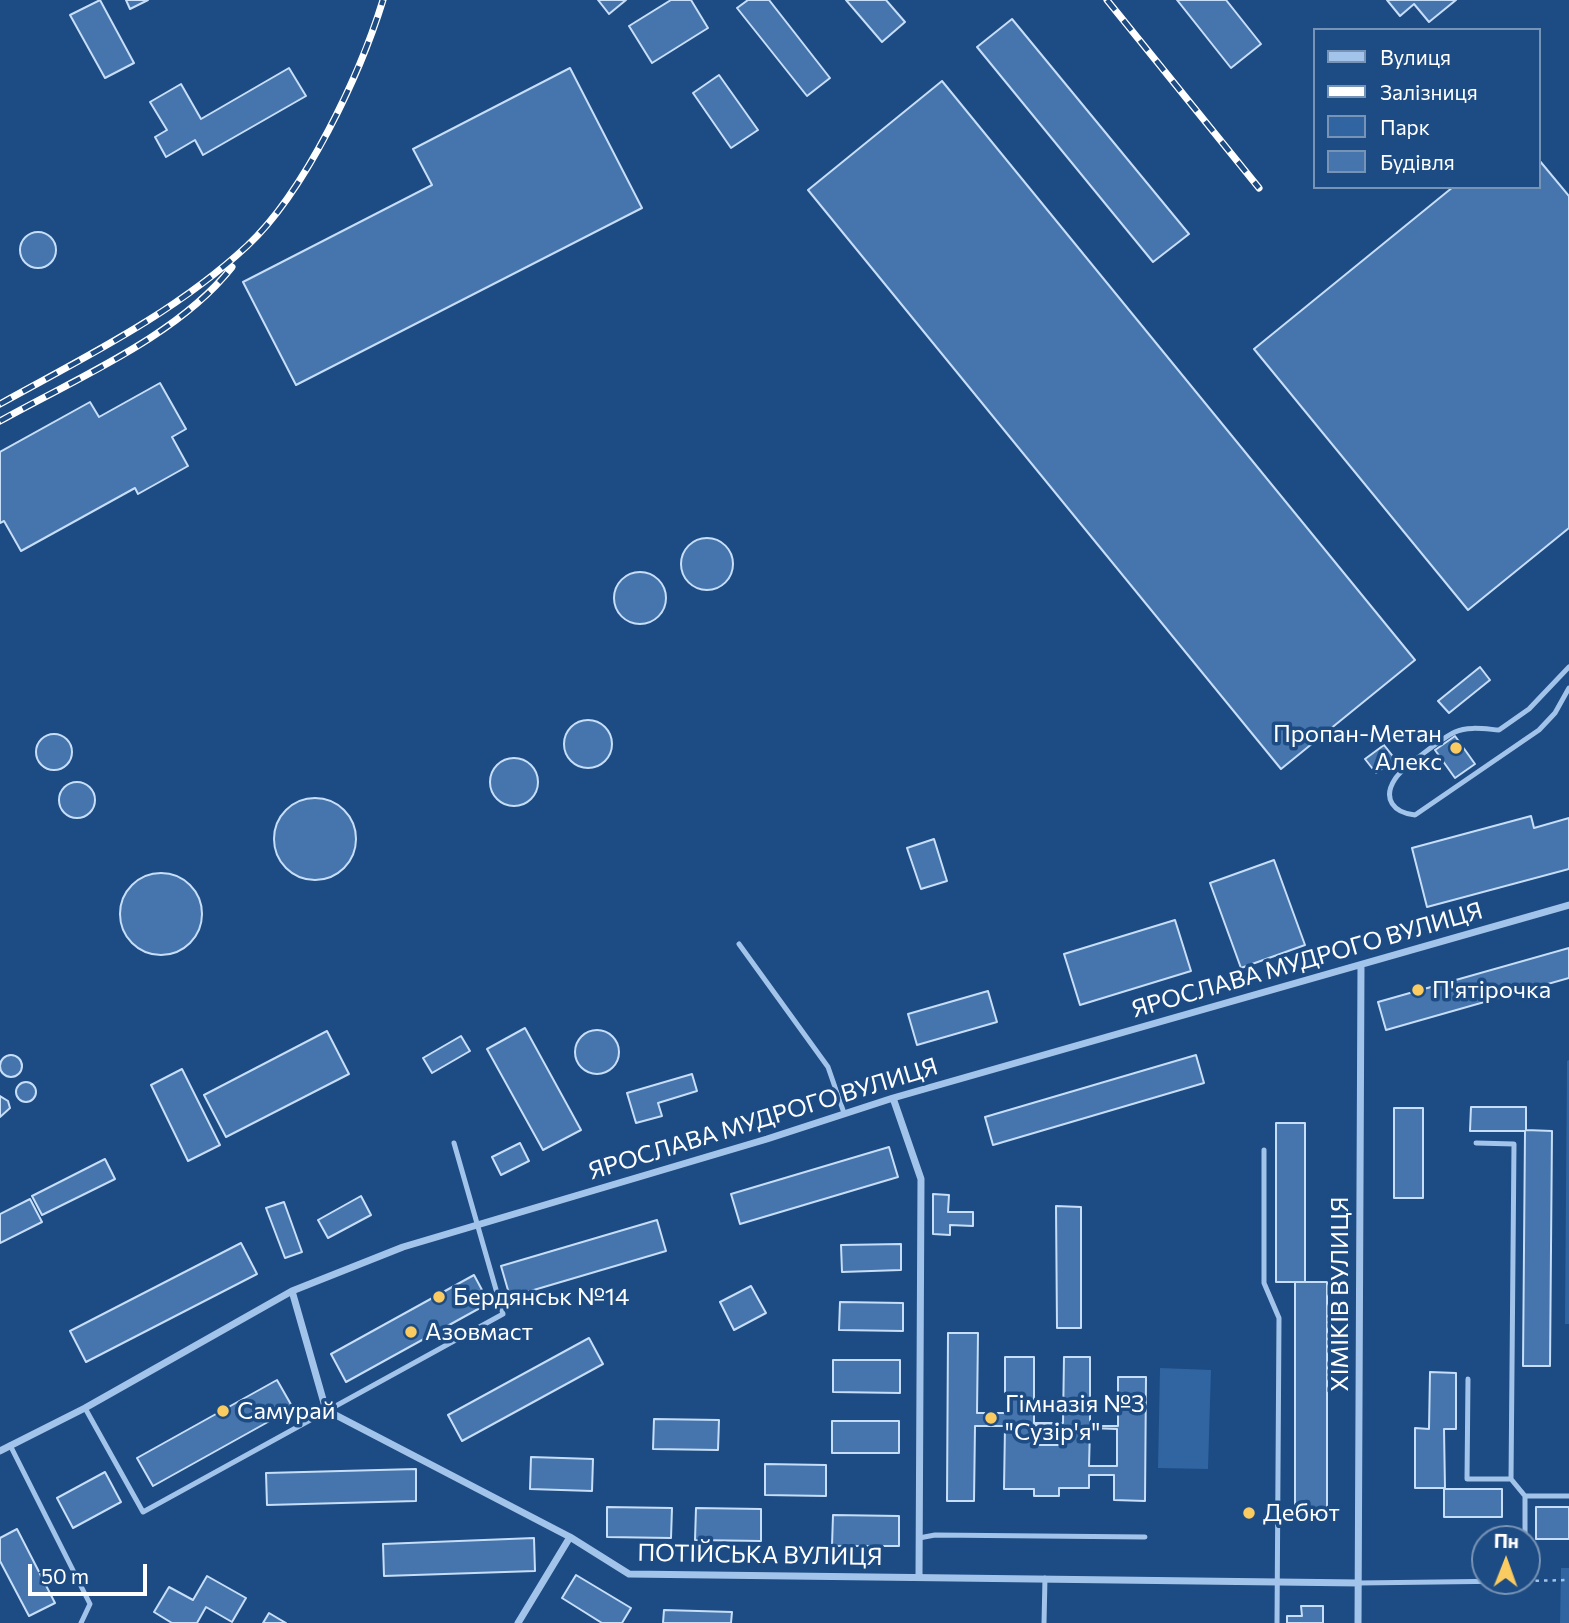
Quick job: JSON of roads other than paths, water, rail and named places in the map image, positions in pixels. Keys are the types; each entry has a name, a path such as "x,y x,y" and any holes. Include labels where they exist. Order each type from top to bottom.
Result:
{"street":[{"name":"ЯРОСЛАВА МУДРОГО ВУЛИЦЯ","path":"0,1451 85,1408 292,1291 403,1247 893,1098 1569,905"},
{"name":"ХІМІКІВ ВУЛИЦЯ","path":"1358,1623 1361,965"},
{"path":"893,1098 921,1179 919,1576"},
{"path":"292,1291 326,1410"},
{"name":"ПОТІЙСЬКА ВУЛИЦЯ","path":"326,1410 570,1537 629,1574 1359,1583"},
{"path":"519,1623 570,1537"}],"lane":[{"path":"1569,667 1529,709 1499,730 1476,728 1456,731 1395,777 1389,795 1392,807 1400,814 1415,815 1539,730 1555,713 1569,688"},
{"path":"739,944 828,1067 844,1113"},
{"path":"85,1408 143,1512 503,1314 454,1143"},
{"path":"1476,1143 1514,1144 1511,1479 1525,1496 1525,1525"},
{"path":"1264,1150 1264,1283 1279,1318 1277,1623"},
{"path":"1468,1379 1467,1479 1511,1479"},
{"path":"10,1446 90,1604 81,1623"},
{"path":"1525,1496 1569,1496"},
{"path":"919,1538 935,1535 1146,1537"},
{"path":"1044,1623 1045,1578"},
{"path":"1359,1583 1471,1582"}],"railway":[{"path":"0,404 160,313 219,270 269,223 328,131 360,62 383,0"},
{"path":"1107,0 1259,188"},
{"path":"0,421 93,372 155,335 210,292 232,267"}],"place":[{"name":"Пропан-Метан Алекс","path":"1456,748"},
{"name":"П'ятірочка","path":"1418,990"},
{"name":"Бердянськ №14","path":"439,1297"},
{"name":"Азовмаст","path":"411,1332"},
{"name":"Самурай","path":"223,1411"},
{"name":"Гімназія №3 \"Сузір'я\"","path":"991,1418"},
{"name":"Дебют","path":"1249,1513"}]}
